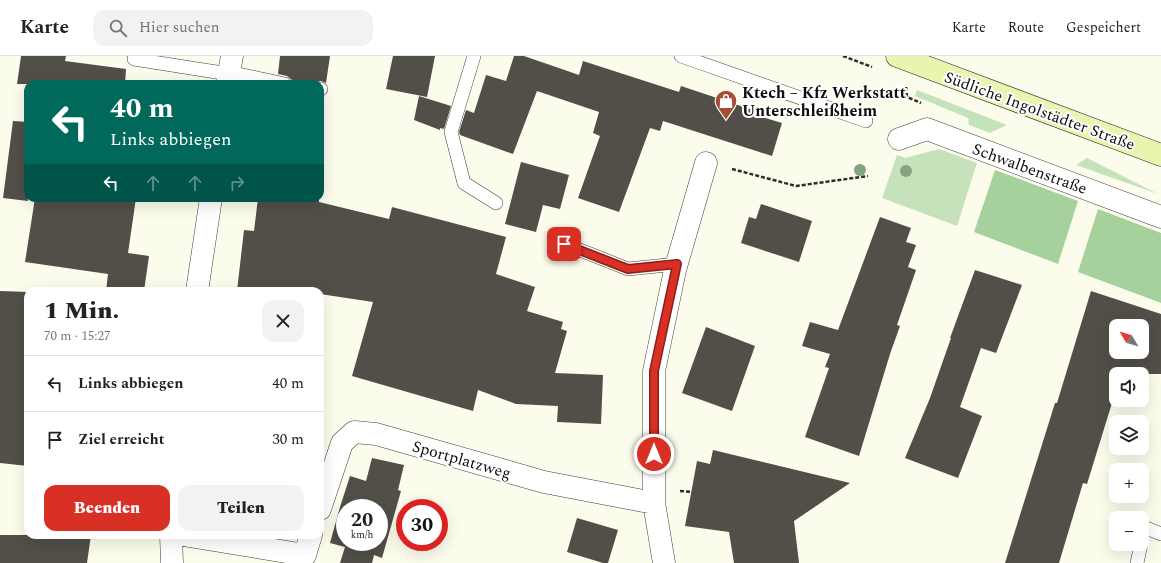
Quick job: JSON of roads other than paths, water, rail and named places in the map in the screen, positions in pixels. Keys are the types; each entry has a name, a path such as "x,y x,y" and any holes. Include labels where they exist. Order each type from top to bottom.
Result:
{"street":[{"name":"Südliche Ingolstädter Straße","path":"897,56 1161,155"},
{"name":"Schwalbenstraße","path":"898,139 926,129 1161,217"},
{"path":"664,563 654,503 654,371 677,264 706,162"},
{"path":"198,287 210,202"},
{"name":"Sportplatzweg","path":"324,497 342,443 354,432 376,434 544,482 654,503"},
{"path":"171,539 172,563"},
{"path":"207,539 305,555 310,539"}],"lane":[{"path":"474,56 451,132 464,183 496,203"},
{"path":"682,56 866,121"},
{"path":"134,59 229,72 266,80"},
{"path":"564,244 628,269 677,264"},
{"path":"1149,529 1161,534"},
{"path":"1137,563 1140,551"}],"place":[{"name":"Ktech – Kfz Werkstatt Unterschleißheim","path":"726,120"}]}
